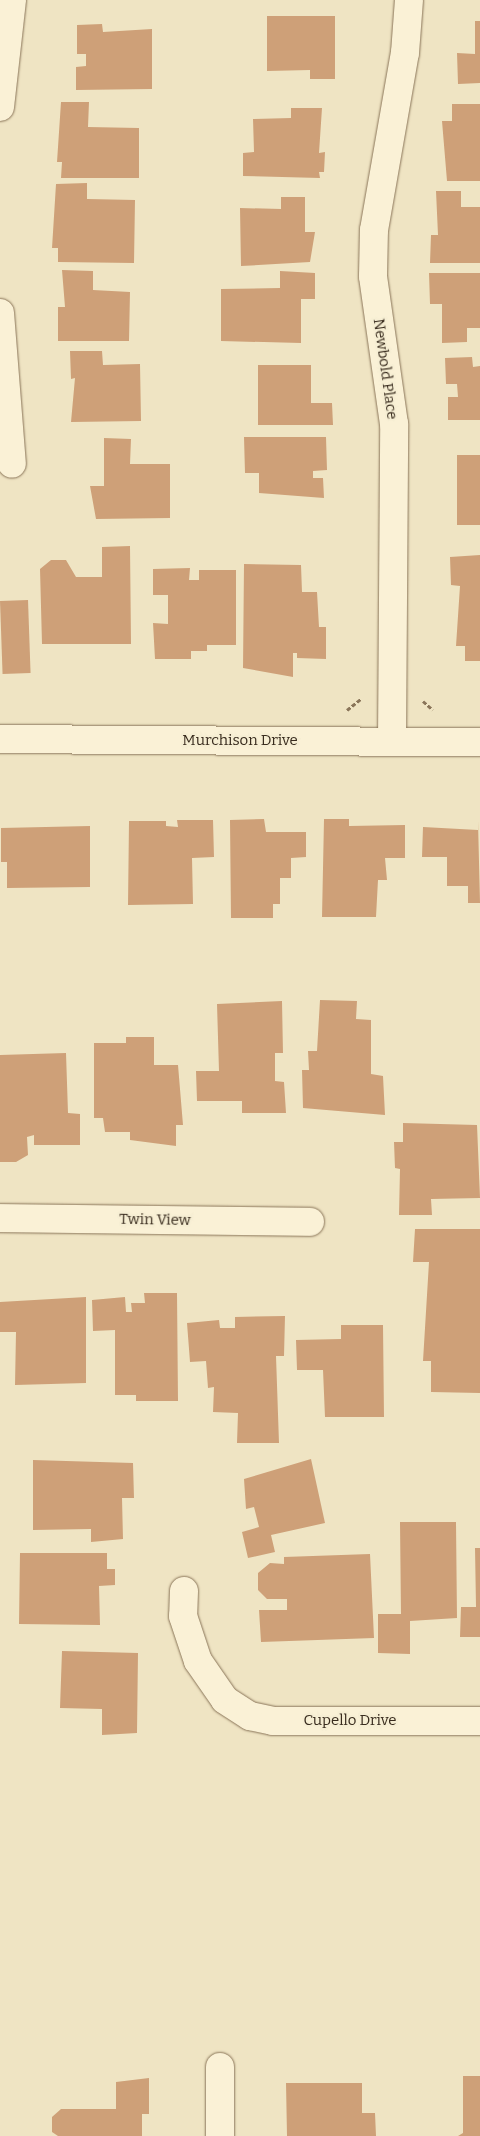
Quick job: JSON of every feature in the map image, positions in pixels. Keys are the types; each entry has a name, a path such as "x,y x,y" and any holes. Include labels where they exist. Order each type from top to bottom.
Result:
{"street":[{"path":"0,107 12,0"},
{"name":"Newbold Place","path":"392,742 394,424 374,284 374,230 405,53 409,0"},
{"path":"0,314 12,464"},
{"name":"Murchison Drive","path":"0,739 480,742"},
{"name":"Twin View","path":"0,1218 310,1222"},
{"name":"Cupello Drive","path":"184,1591 188,1639 225,1700 250,1716 273,1721 480,1721"},
{"path":"220,2067 220,2136"}],"building":[{"path":"267,16 335,16 335,79 310,79 310,70 267,71"},
{"path":"475,21 480,21 480,83 458,84 457,53 475,54"},
{"path":"102,24 103,32 152,29 152,89 76,90 76,67 86,66 86,54 77,54 77,25"},
{"path":"61,102 89,102 88,127 139,128 139,178 61,178 62,162 57,162"},
{"path":"452,104 480,104 480,181 447,181 442,121 452,121"},
{"path":"291,108 322,108 319,153 325,152 324,172 319,172 320,178 243,176 243,153 254,152 253,119 291,118"},
{"path":"87,183 87,199 135,200 134,263 58,262 58,248 52,248 56,184"},
{"path":"436,191 461,191 461,207 480,207 480,263 430,263 431,235 438,235"},
{"path":"281,197 305,197 305,232 315,232 310,262 241,266 240,208 281,209"},
{"path":"62,270 93,271 93,290 130,292 129,341 58,341 58,307 65,307"},
{"path":"280,271 315,273 315,299 301,299 301,343 221,341 221,289 280,288"},
{"path":"429,273 480,273 480,328 467,328 467,342 442,343 442,304 430,304"},
{"path":"70,351 102,351 103,365 140,364 141,421 71,422 75,378 71,379"},
{"path":"472,357 473,367 480,366 480,420 448,420 448,397 458,397 457,384 446,384 445,358"},
{"path":"258,365 311,365 311,403 332,403 333,425 258,425"},
{"path":"244,437 326,437 327,470 313,471 313,478 323,478 324,498 259,493 259,473 245,473"},
{"path":"104,438 131,439 130,464 170,464 170,518 96,519 90,486 104,486"},
{"path":"457,455 480,455 480,525 457,525"},
{"path":"130,546 131,644 42,644 40,569 51,560 66,560 76,577 102,577 102,547"},
{"path":"480,555 480,661 465,661 465,646 456,646 460,586 451,585 450,557"},
{"path":"244,564 301,565 302,592 317,592 319,627 326,627 326,659 297,658 297,653 293,653 293,677 243,668"},
{"path":"190,568 189,580 199,580 199,570 236,570 236,645 207,645 207,651 191,651 191,659 155,659 153,623 168,624 168,595 153,595 153,569"},
{"path":"28,600 31,673 3,674 0,601"},
{"path":"264,819 266,832 306,832 306,857 291,858 291,878 280,878 280,904 273,904 273,918 231,918 230,820"},
{"path":"324,819 349,819 349,826 405,825 405,858 385,858 387,880 378,880 376,917 322,917"},
{"path":"177,820 213,820 214,857 192,858 193,904 128,905 129,821 166,821 166,826 178,827"},
{"path":"478,821 480,903 468,903 468,886 447,886 447,857 422,857 423,827 478,830"},
{"path":"90,826 90,887 7,888 7,862 1,862 1,828"},
{"path":"320,1000 357,1001 356,1019 371,1020 371,1074 383,1076 385,1115 303,1108 302,1070 309,1070 308,1051 317,1051"},
{"path":"282,1001 283,1053 275,1053 275,1081 284,1082 286,1113 242,1113 242,1101 197,1101 196,1071 219,1071 217,1004"},
{"path":"126,1037 154,1037 154,1065 178,1065 183,1125 176,1125 176,1146 130,1140 130,1132 105,1132 103,1118 94,1118 94,1043 126,1043"},
{"path":"66,1053 68,1113 80,1114 80,1145 34,1145 34,1135 27,1137 28,1155 16,1162 0,1162 0,1055"},
{"path":"403,1123 477,1125 480,1198 431,1199 432,1215 399,1215 400,1169 395,1168 394,1142 403,1142"},
{"path":"415,1229 480,1229 480,1393 431,1392 431,1361 423,1361 429,1262 413,1262"},
{"path":"144,1293 177,1293 178,1401 136,1401 136,1395 115,1395 115,1330 93,1331 92,1300 125,1297 126,1312 132,1312 131,1303 145,1303"},
{"path":"86,1297 86,1383 15,1385 16,1332 0,1332 0,1302"},
{"path":"285,1316 284,1356 276,1356 279,1443 237,1443 238,1413 213,1412 214,1387 208,1388 206,1361 190,1362 187,1323 219,1320 220,1328 235,1328 235,1317"},
{"path":"341,1325 383,1325 384,1417 325,1417 323,1370 297,1370 296,1340 341,1339"},
{"path":"311,1459 325,1523 271,1535 275,1552 248,1558 242,1532 259,1527 254,1507 246,1509 244,1479"},
{"path":"33,1460 133,1463 134,1498 122,1498 123,1539 91,1542 91,1529 33,1530"},
{"path":"400,1522 456,1522 457,1618 410,1621 410,1654 378,1653 378,1614 401,1614"},
{"path":"475,1548 480,1548 480,1637 460,1637 461,1607 476,1607"},
{"path":"20,1553 107,1553 107,1569 115,1569 115,1585 99,1586 100,1625 19,1624"},
{"path":"370,1554 374,1638 261,1642 259,1610 287,1610 287,1599 267,1599 258,1590 258,1573 270,1563 284,1564 284,1557"},
{"path":"62,1651 138,1653 137,1733 102,1735 102,1709 60,1708"},
{"path":"463,2076 480,2076 480,2136 458,2136 463,2133"},
{"path":"149,2078 149,2114 142,2114 142,2136 58,2136 52,2132 52,2117 61,2109 116,2109 116,2082"},
{"path":"286,2083 362,2083 362,2113 375,2113 376,2136 287,2136"}]}
